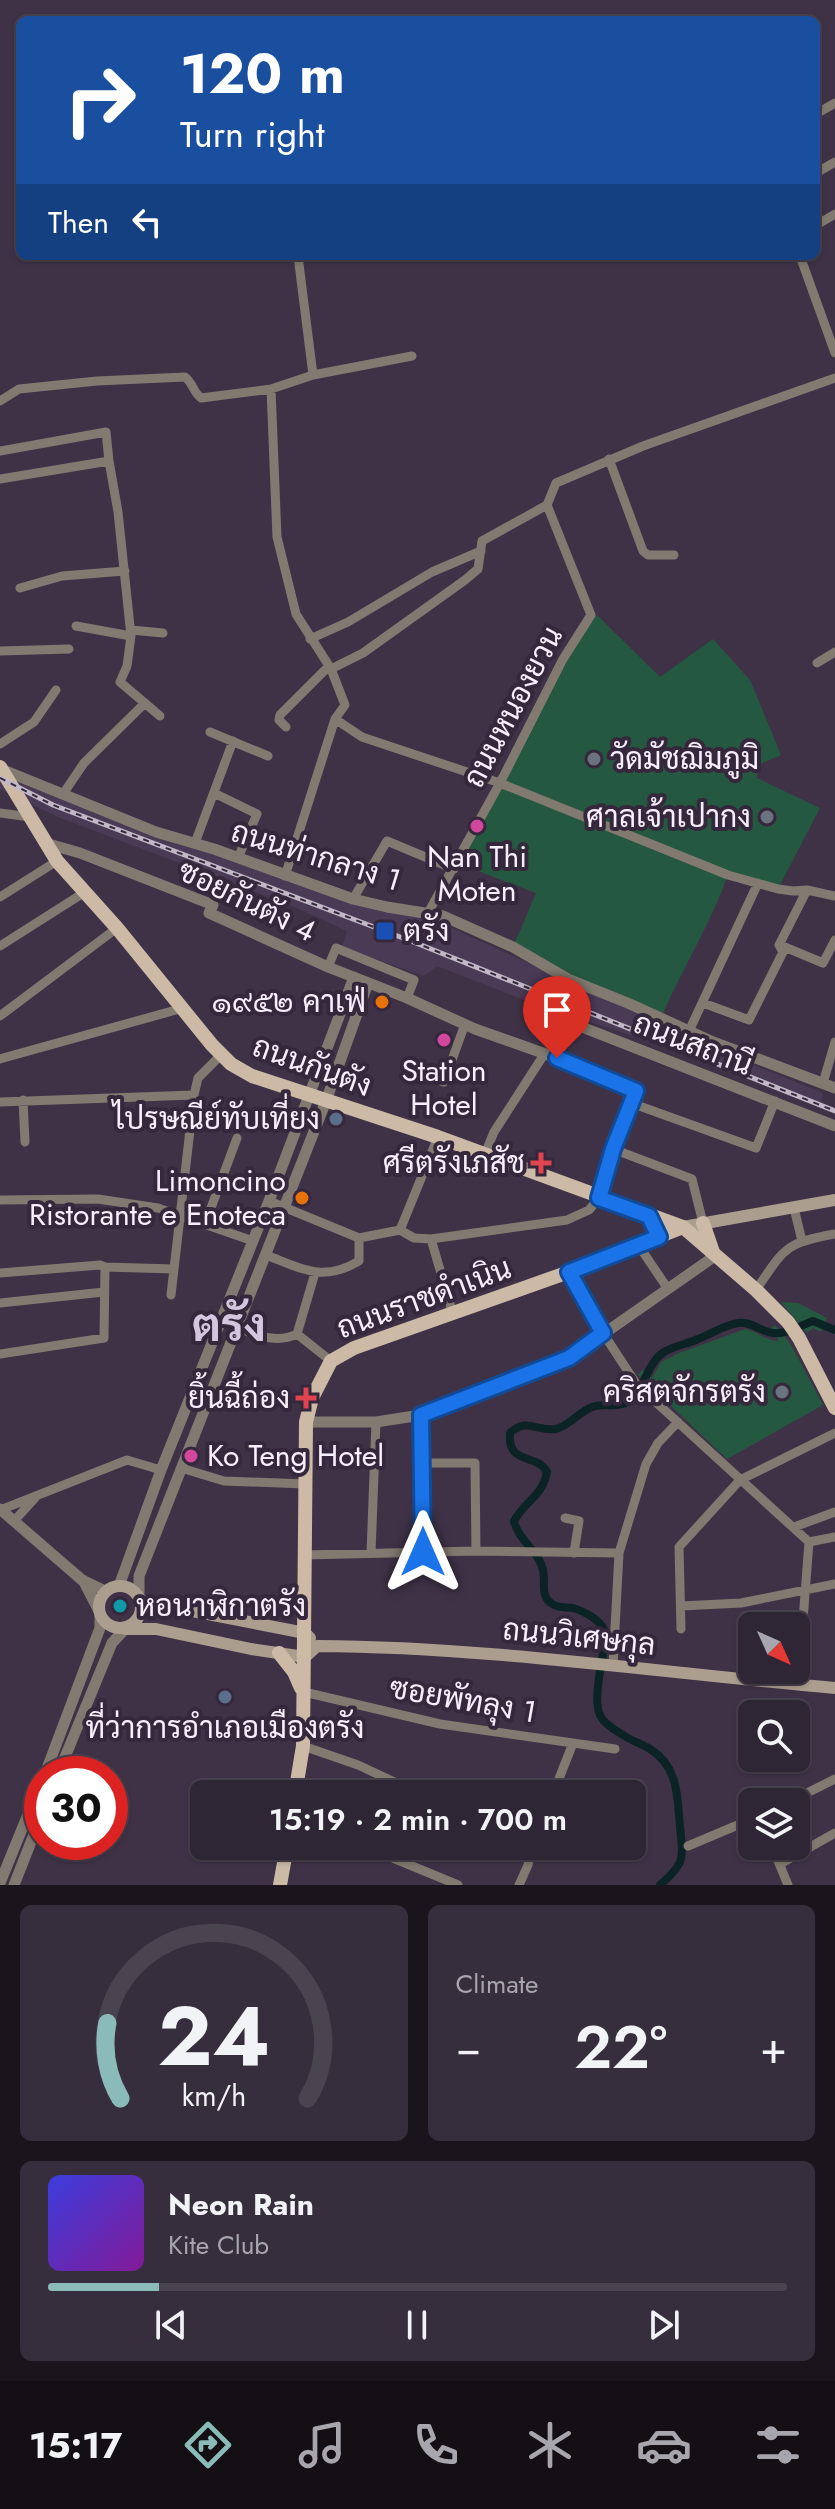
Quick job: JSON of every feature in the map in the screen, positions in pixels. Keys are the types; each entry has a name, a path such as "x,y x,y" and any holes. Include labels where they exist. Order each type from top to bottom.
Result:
{"main road":[{"name":"ถนนกันตัง","path":"0,768 57,861 117,928 221,1055 252,1076 438,1137 683,1227"},
{"path":"683,1227 835,1200"},
{"path":"649,1216 659,1237"},
{"path":"703,1223 715,1256"},
{"path":"683,1227 788,1322 835,1408"},
{"name":"ถนนราชดำเนิน","path":"297,1780 303,1746 306,1422 312,1398 331,1361 354,1348 569,1272 683,1227"},
{"path":"120,1582 145,1603 305,1633 317,1646 305,1657 156,1629 111,1627 100,1614 99,1604 105,1591 120,1582"},
{"path":"125,1629 140,1615 140,1599"},
{"name":"ถนนวิเศษกุล","path":"317,1646 392,1646 835,1688"},
{"path":"279,1653 304,1692"},
{"path":"280,1885 284,1860"}],"street":[{"path":"299,260 313,375"},
{"path":"801,260 835,353"},
{"path":"0,401 19,389 185,377 201,398 271,389 313,375 412,356"},
{"path":"286,727 279,720 280,715 330,668 363,653 465,580 478,569 482,541 547,505 556,483 609,459 835,378"},
{"path":"271,389 277,537 296,614 330,668 345,705 335,719 285,876"},
{"path":"0,451 106,432 131,633 127,666 120,682 160,716"},
{"path":"609,459 643,551 648,555 674,555"},
{"path":"0,479 109,461"},
{"name":"ถนนหนองยวน","path":"428,913 500,783 563,659 591,615 547,505"},
{"path":"310,639 348,622 432,572 481,551"},
{"path":"20,588 62,576 125,571"},
{"path":"76,626 131,633 163,633"},
{"path":"0,651 69,649"},
{"path":"817,663 835,652"},
{"path":"0,744 34,722 56,690"},
{"path":"63,794 84,763 145,703"},
{"path":"335,719 362,737 500,783 728,875 793,891 807,890 835,896"},
{"path":"210,732 268,756"},
{"path":"195,843 233,741"},
{"name":"ถนนท่ากลาง 1","path":"0,768 156,832 353,899 443,916 507,944 568,979 689,1031 835,1088"},
{"path":"214,793 257,814 238,858"},
{"path":"0,813 30,817"},
{"path":"353,899 387,841 454,869"},
{"name":"ซอยกันตัง 4","path":"45,843 80,853 213,905 209,913 328,967 636,1091 631,1103"},
{"path":"0,897 57,861"},
{"path":"689,1031 758,883"},
{"path":"779,945 807,890"},
{"path":"0,946 85,892"},
{"path":"0,1016 117,928"},
{"path":"779,945 823,963 835,940"},
{"path":"703,1003 749,1020 783,952 779,945"},
{"path":"328,967 336,948 414,980 407,998"},
{"path":"82,1580 91,1578 120,1582 354,977"},
{"path":"140,1599 139,1576 326,1101 368,983"},
{"path":"0,1059 183,1008"},
{"name":"ถนนสถานี","path":"551,1056 569,1022 835,1126"},
{"path":"425,1075 444,1082 465,1024"},
{"path":"823,1083 835,1042"},
{"path":"171,1295 194,1095 198,1078 221,1055"},
{"path":"485,1154 494,1132 551,1056"},
{"path":"0,1102 194,1095"},
{"path":"23,1100 25,1142"},
{"path":"269,1201 359,1238 400,1230 414,1238 431,1239 567,1220 589,1210 599,1198 631,1103 756,1148 775,1101"},
{"path":"400,1230 438,1137"},
{"path":"205,1224 237,1138"},
{"path":"613,1149 692,1179 703,1223"},
{"path":"0,1200 98,1199 158,1208 253,1241 267,1251 315,1273 344,1269 359,1261 359,1238"},
{"path":"794,1208 802,1241"},
{"path":"756,1290 780,1255 793,1244 835,1234"},
{"path":"431,1239 453,1314"},
{"path":"639,1246 668,1289"},
{"path":"306,1422 376,1422 421,1415 569,1358 715,1256"},
{"path":"0,1273 100,1265 174,1269"},
{"path":"0,1354 104,1338 105,1267"},
{"path":"569,1272 629,1375 809,1542 798,1685"},
{"path":"237,1328 275,1340 297,1334 315,1273"},
{"path":"0,1303 104,1292"},
{"path":"297,1334 331,1361"},
{"path":"421,1415 423,1552"},
{"path":"371,1553 376,1422"},
{"path":"613,1666 619,1553 646,1464 658,1443 678,1422"},
{"path":"681,1629 679,1547 740,1480 835,1433"},
{"path":"0,1509 127,1460 161,1470"},
{"path":"422,1463 475,1463 476,1551"},
{"path":"181,1468 224,1481 305,1484"},
{"path":"14,1521 38,1496"},
{"path":"0,1509 82,1580 105,1591"},
{"path":"794,1527 835,1512"},
{"path":"565,1518 579,1521 574,1553"},
{"path":"809,1542 835,1537"},
{"path":"304,1555 476,1551 619,1553"},
{"path":"52,1756 97,1638 100,1614 82,1580"},
{"path":"681,1606 741,1603 835,1584"},
{"path":"65,1756 112,1643 125,1629"},
{"name":"ซอยพัทลุง 1","path":"304,1692 440,1724 615,1749"},
{"path":"558,1780 573,1743"},
{"path":"303,1746 390,1780"},
{"path":"810,1792 835,1779"},
{"path":"0,1883 24,1824"},
{"path":"688,1846 738,1825"},
{"path":"780,1864 835,1833"},
{"path":"14,1885 24,1860"},
{"path":"393,1860 458,1885"},
{"path":"519,1885 528,1860"},
{"path":"778,1860 788,1885"}],"shaded area":[{"path":"0,773 124,824 427,917 643,1015 677,1034 823,1093 820,1108 672,1049 524,1000 437,966 424,976 342,947 347,931 292,906 58,817 0,789"}],"green space":[{"path":"591,615 598,616 660,677 713,639 750,680 781,755 758,765 757,778 820,808 778,889 728,875 661,1018 513,947 536,893 457,863"},
{"path":"781,1302 798,1303 827,1318 821,1332 813,1328 807,1333"},
{"name":"คริสตจักรตรัง","path":"775,1325 790,1343 823,1405 727,1459 638,1375 642,1370 652,1378 661,1362 745,1329 779,1341 770,1329"}],"waterway":[{"path":"660,1885 675,1871 682,1853 675,1783 659,1756 613,1729 600,1715 598,1688 606,1635 598,1621 573,1608 556,1606 546,1598 541,1563 514,1521 541,1488 547,1472 543,1466 513,1450 510,1433 527,1425 556,1429 592,1407 623,1404 635,1395 653,1364 664,1352 728,1326 743,1323 778,1333 813,1321 835,1330"}],"railway":[{"path":"0,778 53,805 416,943 835,1111"}],"place":[{"name":"วัดมัชฌิมภูมิ","path":"594,759"},
{"name":"ศาลเจ้าเปากง","path":"767,817"},
{"name":"Nan Thi Moten","path":"477,826"},
{"name":"ตรัง","path":"385,931"},
{"name":"๑๙๕๒ คาเฟ่","path":"382,1002"},
{"name":"Station Hotel","path":"444,1040"},
{"name":"ไปรษณีย์ทับเที่ยง","path":"336,1119"},
{"name":"ศรีตรังเภสัช","path":"541,1163"},
{"name":"Limoncino Ristorante e Enoteca","path":"302,1198"},
{"name":"คริสตจักรตรัง","path":"782,1392"},
{"name":"ยิ้นฉี้ถ่อง","path":"306,1398"},
{"name":"Ko Teng Hotel","path":"191,1456"},
{"name":"หอนาฬิกาตรัง","path":"120,1606"},
{"name":"ที่ว่าการอำเภอเมืองตรัง","path":"225,1697"}],"district":[{"name":"ตรัง","path":"229,1325"}],"route":[{"path":"423,1552 421,1415 569,1358 586,1346 603,1333 569,1272 659,1237 649,1216 599,1198 613,1149 636,1091 557,1058"}]}
